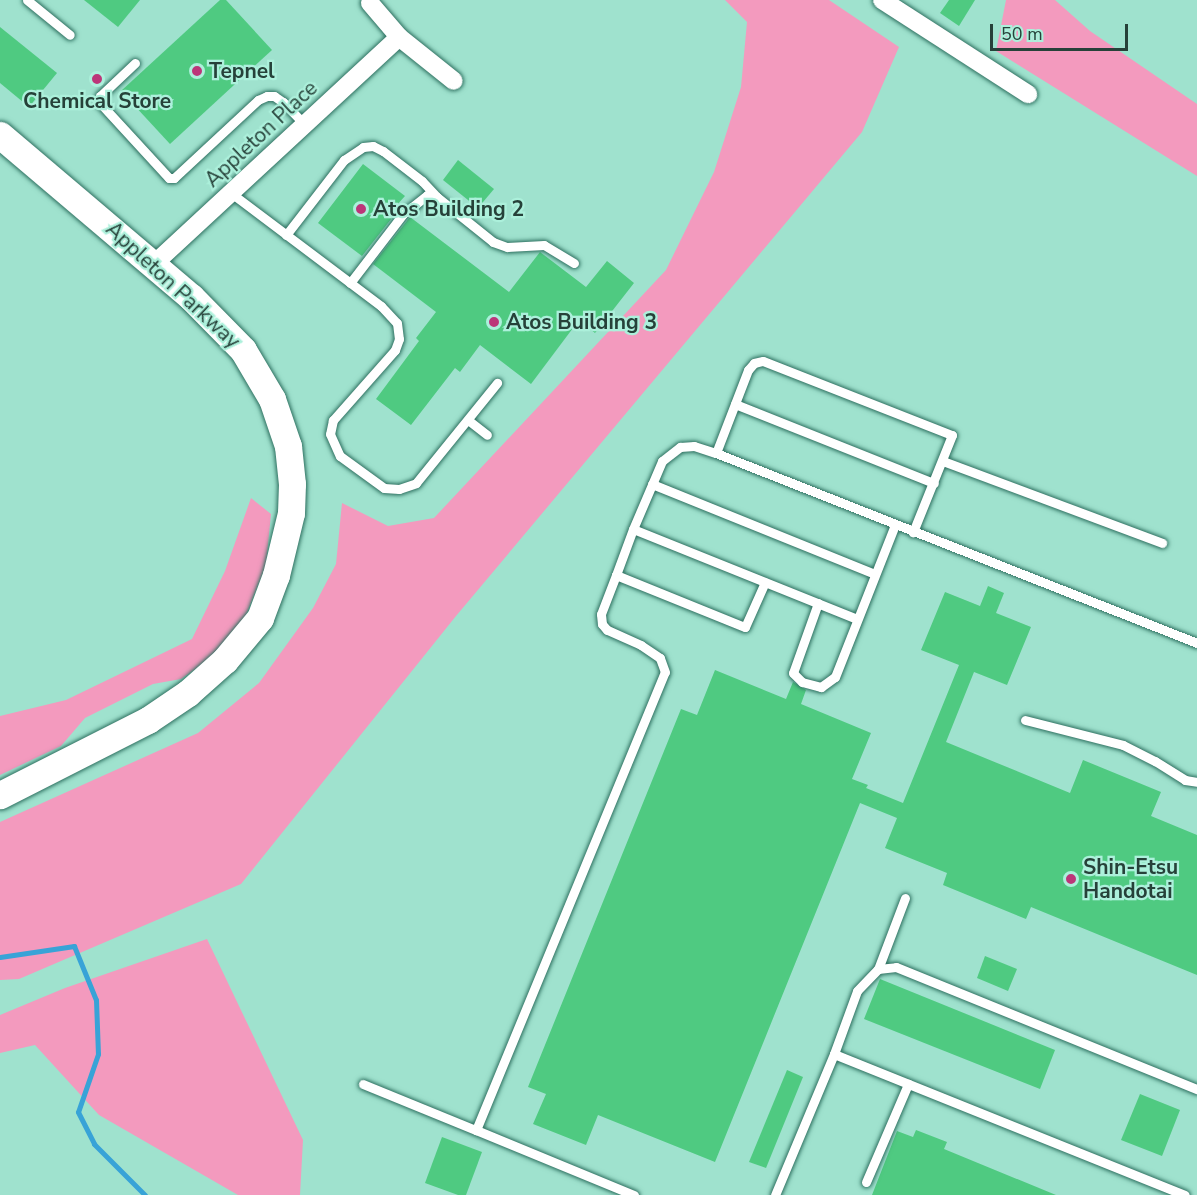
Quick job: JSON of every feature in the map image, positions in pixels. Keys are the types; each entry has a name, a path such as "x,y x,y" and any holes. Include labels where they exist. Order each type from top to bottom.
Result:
{"street":[{"path":"882,0 1028,94"},
{"path":"370,3 399,37 454,81"},
{"name":"Appleton Place","path":"154,264 399,37"},
{"name":"Appleton Parkway","path":"0,135 154,264 191,297 243,350 272,399 288,446 292,484 291,513 276,575 260,618 225,660 188,693 148,720 0,795"}],"lane":[{"path":"27,0 70,34"},
{"path":"135,63 100,96 100,103 169,178 174,178 258,100 267,96 274,96 283,102 304,124"},
{"path":"286,235 344,160 363,147 373,146 422,181 437,197 493,242 507,247 544,245 574,264"},
{"path":"231,194 381,306 397,323 399,339 395,350 333,420 330,434 340,456 384,488 399,489 416,483 496,383"},
{"path":"350,283 403,214 427,195 437,197"},
{"path":"716,453 748,370 754,363 763,361 952,435 913,532"},
{"path":"735,404 934,483"},
{"path":"468,420 486,435"},
{"path":"476,1130 665,672 660,658 641,645 607,630 602,624 601,614 662,461 680,447 694,446 716,453 1197,643"},
{"path":"943,461 1162,543"},
{"path":"652,484 875,574"},
{"path":"818,603 794,664 793,673 797,679 820,687 835,677 895,525"},
{"path":"633,529 857,619"},
{"path":"616,574 745,627 765,582"},
{"path":"1025,720 1123,745 1185,780 1197,782"},
{"path":"775,1195 834,1054 857,991 878,969 905,898"},
{"path":"878,969 896,967 1197,1089"},
{"path":"834,1054 1185,1195"},
{"path":"363,1084 634,1195"},
{"path":"867,1182 908,1084"}],"shaded area":[{"path":"725,0 829,0 899,47 862,132 456,616 241,884 19,979 0,980 0,822 198,733 259,683 313,608 336,564 342,503 388,526 434,518 666,270 714,172 741,87 747,22"},
{"path":"1006,0 1055,0 1090,31 1197,104 1197,176 996,51"},
{"path":"251,498 271,514 266,565 244,620 212,657 181,679 153,684 85,718 61,746 0,775 0,716 66,700 192,639 225,571"},
{"path":"207,939 303,1140 300,1195 238,1195 99,1115 35,1045 0,1053 0,1015 65,988"}],"building":[{"path":"84,0 140,0 118,27"},
{"name":"Tepnel","path":"220,0 226,0 272,50 170,144 121,91"},
{"path":"949,0 975,0 959,26 940,13"},
{"path":"0,27 57,73 29,107 0,83"},
{"path":"458,160 494,189 478,208 443,180"},
{"name":"Atos Building 2","path":"363,164 405,196 396,206 399,209 362,256 318,223"},
{"name":"Atos Building 3","path":"410,217 509,292 540,252 586,287 607,261 634,283 595,333 579,320 531,384 480,345 460,372 455,368 411,425 376,399 419,341 416,338 436,312 373,264"},
{"name":"Shin-Etsu Handotai","path":"988,586 1004,593 996,613 1031,627 1007,685 974,672 946,742 1070,793 1083,760 1161,792 1151,816 1197,835 1197,975 1031,907 1026,919 943,885 947,873 885,848 897,818 860,803 715,1162 598,1115 586,1145 533,1124 546,1094 528,1087 681,709 697,715 715,670 786,699 793,682 806,690 801,704 871,733 852,779 868,785 866,788 903,803 959,665 921,650 945,592 980,606"},
{"path":"985,956 1017,969 1008,991 977,978"},
{"path":"880,979 1055,1050 1040,1089 864,1019"},
{"path":"787,1070 803,1077 766,1168 749,1162"},
{"path":"1140,1094 1180,1110 1162,1156 1121,1140"},
{"path":"916,1130 947,1142 944,1149 1056,1195 872,1195 897,1131 913,1137"},
{"path":"442,1137 482,1152 466,1195 458,1195 425,1183"}],"waterway":[{"path":"0,957 74,946 96,1000 98,1054 78,1112 94,1144 145,1195"}],"place":[{"name":"Tepnel","path":"197,71"},
{"name":"Chemical Store","path":"97,79"},
{"name":"Atos Building 2","path":"361,209"},
{"name":"Atos Building 3","path":"494,322"},
{"name":"Shin-Etsu Handotai","path":"1071,879"}]}
